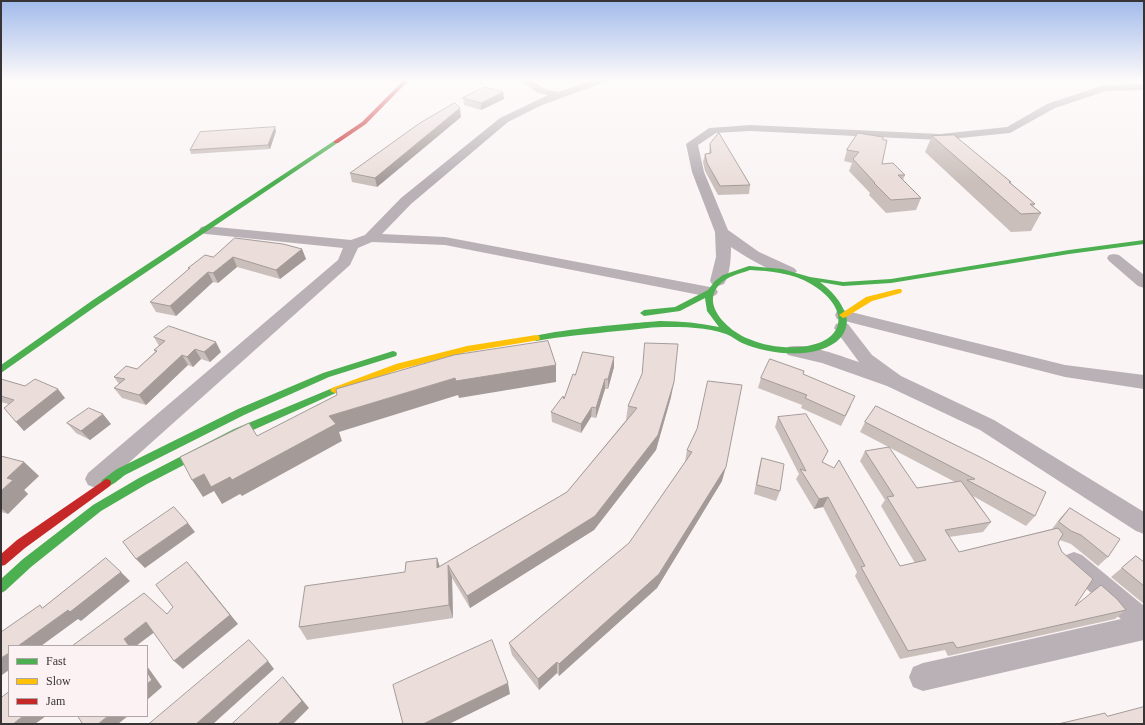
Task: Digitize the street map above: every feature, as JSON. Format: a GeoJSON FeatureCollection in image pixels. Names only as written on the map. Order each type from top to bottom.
{"type":"FeatureCollection","features":[{"type":"Feature","properties":{"kind":"street"},"geometry":{"type":"LineString","coordinates":[[1,370],[96,302],[206,230],[364,123],[373,114]]}},
{"type":"Feature","properties":{"kind":"street"},"geometry":{"type":"LineString","coordinates":[[370,238],[406,202],[504,120],[516,114]]}},
{"type":"Feature","properties":{"kind":"street"},"geometry":{"type":"LineString","coordinates":[[728,332],[715,318],[709,305],[714,286],[723,264],[725,247],[722,232],[698,172],[692,144],[713,130],[750,128],[819,133],[940,137],[1010,130],[1038,114]]}},
{"type":"Feature","properties":{"kind":"street"},"geometry":{"type":"LineString","coordinates":[[206,230],[352,245],[370,238],[445,241],[714,286]]}},
{"type":"Feature","properties":{"kind":"street"},"geometry":{"type":"LineString","coordinates":[[722,232],[739,248],[760,260],[809,278],[843,284],[891,281],[1069,252],[1144,242]]}},
{"type":"Feature","properties":{"kind":"street"},"geometry":{"type":"LineString","coordinates":[[1,561],[345,262],[352,245]]}},
{"type":"Feature","properties":{"kind":"street"},"geometry":{"type":"LineString","coordinates":[[1117,258],[1144,284]]}},
{"type":"Feature","properties":{"kind":"street"},"geometry":{"type":"LineString","coordinates":[[632,314],[677,309],[714,286],[731,273],[749,268],[768,268],[789,271]]}},
{"type":"Feature","properties":{"kind":"street"},"geometry":{"type":"LineString","coordinates":[[809,278],[826,289],[838,301],[843,322],[866,359],[894,381]]}},
{"type":"Feature","properties":{"kind":"street"},"geometry":{"type":"LineString","coordinates":[[794,351],[816,348],[832,340],[843,322],[861,302],[882,294],[904,290]]}},
{"type":"Feature","properties":{"kind":"street"},"geometry":{"type":"LineString","coordinates":[[843,322],[1065,371],[1144,382]]}},
{"type":"Feature","properties":{"kind":"street"},"geometry":{"type":"LineString","coordinates":[[1,587],[27,563],[97,508],[238,432],[325,394],[396,367],[467,349],[559,334],[661,324],[695,325],[728,332],[748,342],[771,349],[794,351],[825,357],[894,381],[987,425],[1144,524]]}},
{"type":"Feature","properties":{"kind":"street"},"geometry":{"type":"LineString","coordinates":[[1,554],[21,544],[121,472],[241,412],[326,375],[403,351]]}},
{"type":"Feature","properties":{"kind":"street"},"geometry":{"type":"LineString","coordinates":[[1062,553],[1144,622]]}},
{"type":"Feature","properties":{"kind":"street"},"geometry":{"type":"LineString","coordinates":[[923,677],[1144,627]]}},
{"type":"Feature","properties":{"kind":"building"},"geometry":{"type":"Polygon","coordinates":[[[436,114],[453,114],[375,178],[350,173],[420,123],[436,114]]]}},
{"type":"Feature","properties":{"kind":"building"},"geometry":{"type":"Polygon","coordinates":[[[275,127],[268,145],[190,150],[200,132],[275,127]]]}},
{"type":"Feature","properties":{"kind":"building"},"geometry":{"type":"Polygon","coordinates":[[[719,133],[750,185],[720,186],[707,163],[705,154],[711,153],[710,144],[719,133]]]}},
{"type":"Feature","properties":{"kind":"building"},"geometry":{"type":"Polygon","coordinates":[[[858,133],[883,137],[883,140],[887,140],[882,164],[893,163],[905,175],[898,175],[921,198],[891,200],[874,183],[853,159],[859,152],[847,150],[858,133]]]}},
{"type":"Feature","properties":{"kind":"building"},"geometry":{"type":"Polygon","coordinates":[[[954,135],[1011,182],[1009,182],[1035,204],[1030,204],[1041,213],[1021,214],[932,136],[954,135]]]}},
{"type":"Feature","properties":{"kind":"building"},"geometry":{"type":"Polygon","coordinates":[[[235,238],[283,244],[302,249],[276,270],[233,257],[213,273],[208,272],[170,306],[150,302],[205,255],[213,257],[235,238]]]}},
{"type":"Feature","properties":{"kind":"building"},"geometry":{"type":"Polygon","coordinates":[[[169,326],[216,342],[204,352],[195,349],[187,357],[182,355],[139,395],[114,388],[125,379],[114,377],[126,366],[137,369],[157,351],[154,350],[165,341],[154,337],[169,326]]]}},
{"type":"Feature","properties":{"kind":"building"},"geometry":{"type":"Polygon","coordinates":[[[548,341],[556,365],[456,381],[455,378],[329,416],[336,424],[232,480],[230,477],[211,487],[204,474],[192,480],[180,457],[249,423],[257,436],[337,395],[336,389],[454,355],[548,341]]]}},
{"type":"Feature","properties":{"kind":"building"},"geometry":{"type":"Polygon","coordinates":[[[645,343],[678,344],[674,382],[658,435],[595,516],[467,596],[448,565],[449,605],[299,627],[305,586],[405,572],[406,562],[437,558],[437,568],[567,492],[637,408],[628,406],[642,374],[645,343]]]}},
{"type":"Feature","properties":{"kind":"building"},"geometry":{"type":"Polygon","coordinates":[[[583,352],[614,357],[608,379],[605,379],[596,408],[592,407],[581,424],[551,412],[563,396],[564,399],[573,374],[575,375],[583,352]]]}},
{"type":"Feature","properties":{"kind":"building"},"geometry":{"type":"Polygon","coordinates":[[[770,359],[804,371],[803,374],[855,396],[845,416],[805,398],[807,395],[761,378],[770,359]]]}},
{"type":"Feature","properties":{"kind":"building"},"geometry":{"type":"Polygon","coordinates":[[[1,379],[25,386],[35,379],[58,389],[16,422],[4,408],[14,400],[1,396],[1,379]]]}},
{"type":"Feature","properties":{"kind":"building"},"geometry":{"type":"Polygon","coordinates":[[[708,381],[742,385],[726,467],[659,574],[559,664],[557,662],[538,679],[509,643],[629,543],[692,452],[687,450],[697,429],[708,381]]]}},
{"type":"Feature","properties":{"kind":"building"},"geometry":{"type":"Polygon","coordinates":[[[876,406],[980,457],[1046,492],[1035,516],[967,480],[975,479],[865,422],[876,406]]]}},
{"type":"Feature","properties":{"kind":"building"},"geometry":{"type":"Polygon","coordinates":[[[89,408],[103,414],[81,431],[67,423],[89,408]]]}},
{"type":"Feature","properties":{"kind":"building"},"geometry":{"type":"Polygon","coordinates":[[[806,414],[828,451],[822,462],[834,468],[839,460],[900,566],[926,560],[887,497],[894,496],[865,451],[889,447],[917,488],[961,481],[991,522],[945,530],[959,552],[1058,528],[1063,534],[1058,543],[1062,552],[1093,579],[1075,606],[1101,585],[1117,599],[1126,610],[957,648],[953,642],[908,651],[861,567],[865,566],[828,497],[819,499],[800,469],[806,471],[778,417],[806,414]]]}},
{"type":"Feature","properties":{"kind":"building"},"geometry":{"type":"Polygon","coordinates":[[[1,456],[24,462],[7,478],[13,480],[1,491],[1,456]]]}},
{"type":"Feature","properties":{"kind":"building"},"geometry":{"type":"Polygon","coordinates":[[[762,458],[784,464],[780,491],[757,485],[762,458]]]}},
{"type":"Feature","properties":{"kind":"building"},"geometry":{"type":"Polygon","coordinates":[[[174,507],[188,523],[136,559],[123,542],[174,507]]]}},
{"type":"Feature","properties":{"kind":"building"},"geometry":{"type":"Polygon","coordinates":[[[1070,508],[1120,539],[1108,557],[1081,535],[1071,531],[1059,522],[1070,508]]]}},
{"type":"Feature","properties":{"kind":"building"},"geometry":{"type":"Polygon","coordinates":[[[1136,556],[1144,562],[1144,586],[1122,568],[1136,556]]]}},
{"type":"Feature","properties":{"kind":"building"},"geometry":{"type":"Polygon","coordinates":[[[106,558],[121,572],[70,612],[68,610],[19,645],[8,645],[8,654],[1,658],[1,632],[40,605],[42,608],[106,558]]]}},
{"type":"Feature","properties":{"kind":"building"},"geometry":{"type":"Polygon","coordinates":[[[187,562],[230,615],[174,661],[146,622],[124,639],[128,645],[73,645],[144,593],[167,614],[173,607],[156,585],[187,562]]]}},
{"type":"Feature","properties":{"kind":"building"},"geometry":{"type":"Polygon","coordinates":[[[249,640],[268,661],[196,724],[149,724],[249,640]]]}},
{"type":"Feature","properties":{"kind":"building"},"geometry":{"type":"Polygon","coordinates":[[[492,640],[508,683],[423,724],[403,724],[393,685],[492,640]]]}},
{"type":"Feature","properties":{"kind":"building"},"geometry":{"type":"Polygon","coordinates":[[[148,674],[152,680],[148,683],[148,674]]]}},
{"type":"Feature","properties":{"kind":"building"},"geometry":{"type":"Polygon","coordinates":[[[283,677],[302,701],[278,724],[232,724],[283,677]]]}},
{"type":"Feature","properties":{"kind":"building"},"geometry":{"type":"Polygon","coordinates":[[[8,693],[8,717],[22,717],[13,724],[1,724],[1,698],[8,693]]]}},
{"type":"Feature","properties":{"kind":"building"},"geometry":{"type":"Polygon","coordinates":[[[1144,707],[1144,724],[1058,724],[1105,713],[1107,716],[1144,707]]]}},
{"type":"Feature","properties":{"kind":"building"},"geometry":{"type":"Polygon","coordinates":[[[79,717],[107,717],[98,724],[83,724],[79,717]]]}},
{"type":"Feature","properties":{"kind":"traffic: fast"},"geometry":{"type":"LineString","coordinates":[[1,370],[96,302],[336,142]]}},
{"type":"Feature","properties":{"kind":"traffic: fast"},"geometry":{"type":"LineString","coordinates":[[813,279],[843,284],[891,281],[1069,252],[1144,242]]}},
{"type":"Feature","properties":{"kind":"traffic: fast"},"geometry":{"type":"LineString","coordinates":[[749,268],[774,270],[798,275],[814,282],[825,290],[839,308],[842,318],[842,328],[837,336],[828,343],[814,348],[805,350],[779,350],[753,344],[730,332],[716,319],[709,302],[710,294],[714,286],[721,279],[730,274],[749,268]]}},
{"type":"Feature","properties":{"kind":"traffic: fast"},"geometry":{"type":"LineString","coordinates":[[644,313],[677,309],[710,292]]}},
{"type":"Feature","properties":{"kind":"traffic: fast"},"geometry":{"type":"LineString","coordinates":[[536,338],[559,334],[661,324],[695,325],[729,332]]}},
{"type":"Feature","properties":{"kind":"traffic: fast"},"geometry":{"type":"LineString","coordinates":[[106,483],[121,472],[241,412],[326,375],[393,354]]}},
{"type":"Feature","properties":{"kind":"traffic: fast"},"geometry":{"type":"LineString","coordinates":[[1,587],[27,563],[97,508],[143,481],[238,432],[335,390]]}},
{"type":"Feature","properties":{"kind":"traffic: slow"},"geometry":{"type":"LineString","coordinates":[[843,315],[869,299],[898,291]]}},
{"type":"Feature","properties":{"kind":"traffic: slow"},"geometry":{"type":"LineString","coordinates":[[335,390],[396,367],[467,349],[536,338]]}},
{"type":"Feature","properties":{"kind":"traffic: jam"},"geometry":{"type":"LineString","coordinates":[[336,142],[364,123],[373,114]]}},
{"type":"Feature","properties":{"kind":"traffic: jam"},"geometry":{"type":"LineString","coordinates":[[1,561],[21,544],[106,483]]}}]}
